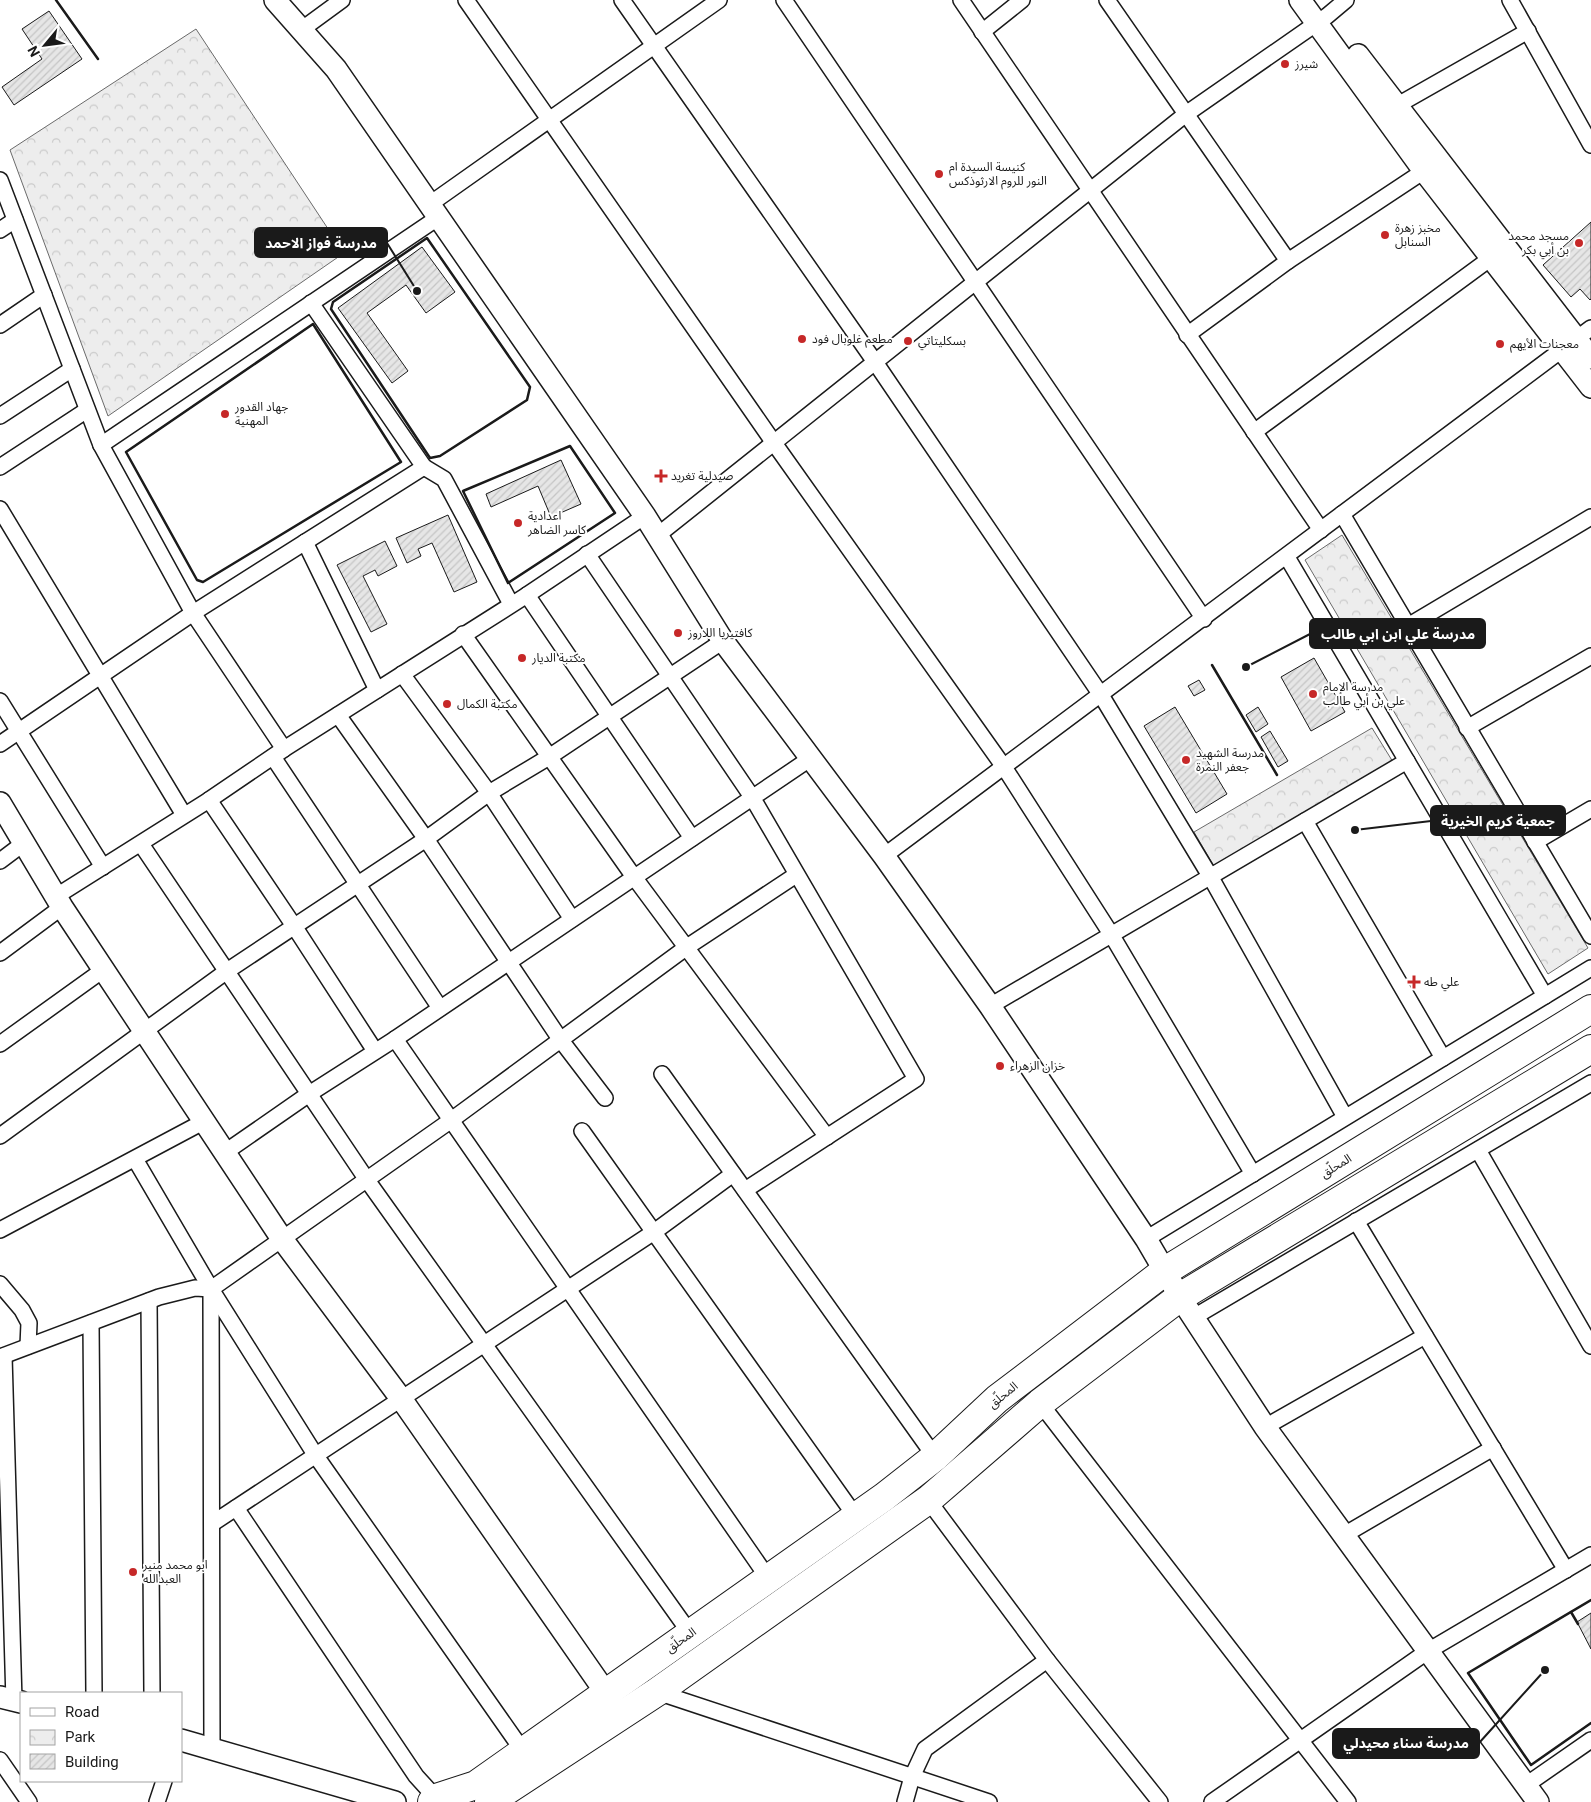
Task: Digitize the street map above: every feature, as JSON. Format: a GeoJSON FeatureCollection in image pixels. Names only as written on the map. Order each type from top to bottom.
{"type":"FeatureCollection","features":[{"type":"Feature","properties":{"kind":"highway","name":"المحلّق"},"geometry":{"type":"LineString","coordinates":[[448,1799],[476,1785],[856,1517],[935,1457],[997,1399],[1165,1271],[1591,1009]]}},
{"type":"Feature","properties":{"kind":"highway"},"geometry":{"type":"LineString","coordinates":[[489,1802],[657,1692],[928,1500],[1040,1403],[1591,1049]]}},
{"type":"Feature","properties":{"kind":"street"},"geometry":{"type":"LineString","coordinates":[[275,0],[336,69],[646,516],[723,641],[884,856],[990,1006],[1146,1239],[1187,1307],[1265,1427],[1532,1794],[1591,1740]]}},
{"type":"Feature","properties":{"kind":"street"},"geometry":{"type":"LineString","coordinates":[[301,30],[342,0]]}},
{"type":"Feature","properties":{"kind":"street"},"geometry":{"type":"LineString","coordinates":[[466,0],[552,120],[774,443],[1004,767],[1111,934],[1253,1174]]}},
{"type":"Feature","properties":{"kind":"street"},"geometry":{"type":"LineString","coordinates":[[622,0],[874,362],[1101,695],[1210,876],[1345,1117]]}},
{"type":"Feature","properties":{"kind":"street"},"geometry":{"type":"LineString","coordinates":[[101,445],[311,303],[654,44],[719,0]]}},
{"type":"Feature","properties":{"kind":"street"},"geometry":{"type":"LineString","coordinates":[[784,0],[974,283],[1204,619]]}},
{"type":"Feature","properties":{"kind":"street"},"geometry":{"type":"LineString","coordinates":[[961,0],[1321,530]]}},
{"type":"Feature","properties":{"kind":"street"},"geometry":{"type":"LineString","coordinates":[[982,32],[1022,0]]}},
{"type":"Feature","properties":{"kind":"street"},"geometry":{"type":"LineString","coordinates":[[1106,0],[1288,261]]}},
{"type":"Feature","properties":{"kind":"street"},"geometry":{"type":"LineString","coordinates":[[1300,0],[1320,13],[1396,106],[1591,358]]}},
{"type":"Feature","properties":{"kind":"street"},"geometry":{"type":"LineString","coordinates":[[658,535],[1186,114],[1320,13],[1346,0]]}},
{"type":"Feature","properties":{"kind":"street"},"geometry":{"type":"LineString","coordinates":[[1510,0],[1591,145]]}},
{"type":"Feature","properties":{"kind":"street"},"geometry":{"type":"LineString","coordinates":[[1320,13],[1424,171],[1490,258],[1577,339],[1591,387]]}},
{"type":"Feature","properties":{"kind":"street"},"geometry":{"type":"LineString","coordinates":[[1396,106],[1528,31]]}},
{"type":"Feature","properties":{"kind":"street"},"geometry":{"type":"LineString","coordinates":[[1187,335],[1288,261],[1424,171]]}},
{"type":"Feature","properties":{"kind":"street"},"geometry":{"type":"LineString","coordinates":[[0,180],[101,445],[193,613],[357,884],[440,1008]]}},
{"type":"Feature","properties":{"kind":"street"},"geometry":{"type":"LineString","coordinates":[[0,230],[15,220]]}},
{"type":"Feature","properties":{"kind":"street"},"geometry":{"type":"LineString","coordinates":[[1254,432],[1490,258]]}},
{"type":"Feature","properties":{"kind":"street"},"geometry":{"type":"LineString","coordinates":[[0,324],[44,296]]}},
{"type":"Feature","properties":{"kind":"street"},"geometry":{"type":"LineString","coordinates":[[311,303],[424,467],[444,479],[510,604]]}},
{"type":"Feature","properties":{"kind":"street"},"geometry":{"type":"LineString","coordinates":[[884,856],[1577,339]]}},
{"type":"Feature","properties":{"kind":"street"},"geometry":{"type":"LineString","coordinates":[[0,416],[72,369]]}},
{"type":"Feature","properties":{"kind":"street"},"geometry":{"type":"LineString","coordinates":[[0,467],[87,410]]}},
{"type":"Feature","properties":{"kind":"street"},"geometry":{"type":"LineString","coordinates":[[0,744],[193,613],[424,467]]}},
{"type":"Feature","properties":{"kind":"street"},"geometry":{"type":"LineString","coordinates":[[0,509],[184,815]]}},
{"type":"Feature","properties":{"kind":"street"},"geometry":{"type":"LineString","coordinates":[[1342,514],[1591,936]]}},
{"type":"Feature","properties":{"kind":"street"},"geometry":{"type":"LineString","coordinates":[[0,952],[58,902],[103,867],[463,634],[527,595],[646,516]]}},
{"type":"Feature","properties":{"kind":"street"},"geometry":{"type":"LineString","coordinates":[[1408,626],[1591,517]]}},
{"type":"Feature","properties":{"kind":"street"},"geometry":{"type":"LineString","coordinates":[[305,542],[377,690]]}},
{"type":"Feature","properties":{"kind":"street"},"geometry":{"type":"LineString","coordinates":[[587,554],[752,797],[916,1079],[745,1190]]}},
{"type":"Feature","properties":{"kind":"street"},"geometry":{"type":"LineString","coordinates":[[1287,557],[1545,996]]}},
{"type":"Feature","properties":{"kind":"street"},"geometry":{"type":"LineString","coordinates":[[527,595],[692,838]]}},
{"type":"Feature","properties":{"kind":"street"},"geometry":{"type":"LineString","coordinates":[[463,634],[634,877],[827,1137]]}},
{"type":"Feature","properties":{"kind":"street"},"geometry":{"type":"LineString","coordinates":[[0,1136],[227,971],[426,839],[488,794],[549,758],[723,641]]}},
{"type":"Feature","properties":{"kind":"street"},"geometry":{"type":"LineString","coordinates":[[1468,728],[1591,656]]}},
{"type":"Feature","properties":{"kind":"street"},"geometry":{"type":"LineString","coordinates":[[402,674],[488,794],[572,919]]}},
{"type":"Feature","properties":{"kind":"street"},"geometry":{"type":"LineString","coordinates":[[0,701],[103,867]]}},
{"type":"Feature","properties":{"kind":"street"},"geometry":{"type":"LineString","coordinates":[[338,715],[426,839],[560,1038],[605,1098]]}},
{"type":"Feature","properties":{"kind":"street"},"geometry":{"type":"LineString","coordinates":[[224,1153],[811,758]]}},
{"type":"Feature","properties":{"kind":"street"},"geometry":{"type":"LineString","coordinates":[[990,1006],[1407,761]]}},
{"type":"Feature","properties":{"kind":"street"},"geometry":{"type":"LineString","coordinates":[[209,800],[375,1051]]}},
{"type":"Feature","properties":{"kind":"street"},"geometry":{"type":"LineString","coordinates":[[0,803],[58,902],[282,1239],[402,1400],[606,1693]]}},
{"type":"Feature","properties":{"kind":"street"},"geometry":{"type":"LineString","coordinates":[[1535,842],[1591,809]]}},
{"type":"Feature","properties":{"kind":"street"},"geometry":{"type":"LineString","coordinates":[[1305,821],[1443,1058]]}},
{"type":"Feature","properties":{"kind":"street"},"geometry":{"type":"LineString","coordinates":[[0,861],[24,844]]}},
{"type":"Feature","properties":{"kind":"street"},"geometry":{"type":"LineString","coordinates":[[141,844],[367,1180],[486,1344],[690,1633]]}},
{"type":"Feature","properties":{"kind":"street"},"geometry":{"type":"LineString","coordinates":[[12,1700],[2,1356],[149,1301],[195,1288],[212,1289],[450,1121],[560,1038],[687,947],[796,875]]}},
{"type":"Feature","properties":{"kind":"street"},"geometry":{"type":"LineString","coordinates":[[1146,1239],[1591,968]]}},
{"type":"Feature","properties":{"kind":"street"},"geometry":{"type":"LineString","coordinates":[[0,1044],[103,970]]}},
{"type":"Feature","properties":{"kind":"street"},"geometry":{"type":"LineString","coordinates":[[395,1039],[566,1289],[768,1578]]}},
{"type":"Feature","properties":{"kind":"street"},"geometry":{"type":"LineString","coordinates":[[662,1074],[935,1457]]}},
{"type":"Feature","properties":{"kind":"street"},"geometry":{"type":"LineString","coordinates":[[1187,1307],[1356,1222],[1591,1083]]}},
{"type":"Feature","properties":{"kind":"street"},"geometry":{"type":"LineString","coordinates":[[0,1230],[204,1122]]}},
{"type":"Feature","properties":{"kind":"street"},"geometry":{"type":"LineString","coordinates":[[582,1131],[856,1517]]}},
{"type":"Feature","properties":{"kind":"street"},"geometry":{"type":"LineString","coordinates":[[1478,1150],[1591,1346]]}},
{"type":"Feature","properties":{"kind":"street"},"geometry":{"type":"LineString","coordinates":[[135,1159],[212,1289],[316,1456],[523,1751]]}},
{"type":"Feature","properties":{"kind":"street"},"geometry":{"type":"LineString","coordinates":[[213,1523],[654,1232],[733,1174]]}},
{"type":"Feature","properties":{"kind":"street"},"geometry":{"type":"LineString","coordinates":[[1356,1222],[1566,1570]]}},
{"type":"Feature","properties":{"kind":"street"},"geometry":{"type":"LineString","coordinates":[[0,1284],[22,1310],[29,1323],[28,1346]]}},
{"type":"Feature","properties":{"kind":"street"},"geometry":{"type":"LineString","coordinates":[[212,1289],[212,1747]]}},
{"type":"Feature","properties":{"kind":"street"},"geometry":{"type":"LineString","coordinates":[[149,1301],[152,1692]]}},
{"type":"Feature","properties":{"kind":"street"},"geometry":{"type":"LineString","coordinates":[[91,1323],[94,1692]]}},
{"type":"Feature","properties":{"kind":"street"},"geometry":{"type":"LineString","coordinates":[[1265,1427],[1425,1336]]}},
{"type":"Feature","properties":{"kind":"street"},"geometry":{"type":"LineString","coordinates":[[1040,1403],[1348,1802]]}},
{"type":"Feature","properties":{"kind":"street"},"geometry":{"type":"LineString","coordinates":[[1344,1535],[1493,1448]]}},
{"type":"Feature","properties":{"kind":"street"},"geometry":{"type":"LineString","coordinates":[[928,1500],[1047,1660],[1160,1802]]}},
{"type":"Feature","properties":{"kind":"street"},"geometry":{"type":"LineString","coordinates":[[236,1508],[416,1776],[448,1799]]}},
{"type":"Feature","properties":{"kind":"street"},"geometry":{"type":"LineString","coordinates":[[1212,1802],[1428,1651],[1591,1555]]}},
{"type":"Feature","properties":{"kind":"street"},"geometry":{"type":"LineString","coordinates":[[905,1802],[912,1777],[925,1749],[1047,1660]]}},
{"type":"Feature","properties":{"kind":"street"},"geometry":{"type":"LineString","coordinates":[[657,1692],[989,1802]]}},
{"type":"Feature","properties":{"kind":"street"},"geometry":{"type":"LineString","coordinates":[[182,1740],[212,1747],[395,1802]]}},
{"type":"Feature","properties":{"kind":"street"},"geometry":{"type":"LineString","coordinates":[[0,1760],[28,1802]]}},
{"type":"Feature","properties":{"kind":"street"},"geometry":{"type":"LineString","coordinates":[[157,1802],[164,1782]]}},
{"type":"Feature","properties":{"kind":"green space"},"geometry":{"type":"Polygon","coordinates":[[[196,29],[344,253],[108,416],[10,150],[196,29]]]}},
{"type":"Feature","properties":{"kind":"green space"},"geometry":{"type":"Polygon","coordinates":[[[1342,535],[1588,948],[1548,974],[1305,560],[1342,535]]]}},
{"type":"Feature","properties":{"kind":"green space"},"geometry":{"type":"Polygon","coordinates":[[[1372,728],[1393,762],[1215,868],[1194,832],[1372,728]]]}},
{"type":"Feature","properties":{"kind":"building"},"geometry":{"type":"Polygon","coordinates":[[[49,11],[82,59],[14,105],[2,87],[42,59],[22,29],[49,11]]]}},
{"type":"Feature","properties":{"kind":"building","name":"مسجد محمد بن أبي بكر"},"geometry":{"type":"Polygon","coordinates":[[[1591,222],[1590,300],[1580,289],[1571,297],[1543,265],[1591,222]]]}},
{"type":"Feature","properties":{"kind":"building"},"geometry":{"type":"Polygon","coordinates":[[[422,247],[455,292],[426,313],[406,285],[367,313],[408,371],[392,383],[338,308],[422,247]]]}},
{"type":"Feature","properties":{"kind":"building"},"geometry":{"type":"Polygon","coordinates":[[[561,460],[581,504],[551,517],[538,486],[491,507],[486,494],[561,460]]]}},
{"type":"Feature","properties":{"kind":"building"},"geometry":{"type":"Polygon","coordinates":[[[448,515],[477,582],[454,592],[432,543],[418,549],[421,556],[407,563],[396,538],[448,515]]]}},
{"type":"Feature","properties":{"kind":"building"},"geometry":{"type":"Polygon","coordinates":[[[385,541],[397,566],[378,576],[375,570],[363,576],[387,624],[371,632],[337,565],[385,541]]]}},
{"type":"Feature","properties":{"kind":"building","name":"مدرسة الإمام علي بن أبي طالب"},"geometry":{"type":"Polygon","coordinates":[[[1314,658],[1345,712],[1311,731],[1281,677],[1314,658]]]}},
{"type":"Feature","properties":{"kind":"building"},"geometry":{"type":"Polygon","coordinates":[[[1199,680],[1205,690],[1194,696],[1188,686],[1199,680]]]}},
{"type":"Feature","properties":{"kind":"building","name":"مدرسة الشهيد جعفر النمرة"},"geometry":{"type":"Polygon","coordinates":[[[1175,707],[1227,794],[1196,813],[1144,726],[1175,707]]]}},
{"type":"Feature","properties":{"kind":"building"},"geometry":{"type":"Polygon","coordinates":[[[1258,707],[1268,724],[1256,732],[1246,715],[1258,707]]]}},
{"type":"Feature","properties":{"kind":"building"},"geometry":{"type":"Polygon","coordinates":[[[1270,731],[1288,761],[1278,767],[1261,737],[1270,731]]]}},
{"type":"Feature","properties":{"kind":"building"},"geometry":{"type":"Polygon","coordinates":[[[1591,1613],[1591,1649],[1577,1622],[1591,1613]]]}},
{"type":"Feature","properties":{"kind":"wall"},"geometry":{"type":"LineString","coordinates":[[56,0],[98,59]]}},
{"type":"Feature","properties":{"kind":"wall"},"geometry":{"type":"LineString","coordinates":[[427,238],[530,387],[527,400],[440,456],[430,458],[331,309],[333,302],[427,238]]}},
{"type":"Feature","properties":{"kind":"wall"},"geometry":{"type":"LineString","coordinates":[[313,324],[401,462],[203,582],[197,580],[126,452],[313,324]]}},
{"type":"Feature","properties":{"kind":"wall"},"geometry":{"type":"LineString","coordinates":[[570,446],[615,513],[508,583],[463,491],[570,446]]}},
{"type":"Feature","properties":{"kind":"wall"},"geometry":{"type":"LineString","coordinates":[[1212,665],[1277,775]]}},
{"type":"Feature","properties":{"kind":"wall"},"geometry":{"type":"LineString","coordinates":[[1591,1600],[1468,1673],[1531,1765],[1591,1723]]}},
{"type":"Feature","properties":{"kind":"wall"},"geometry":{"type":"LineString","coordinates":[[1571,1612],[1578,1624]]}},
{"type":"Feature","properties":{"kind":"place","name":"شيرز"},"geometry":{"type":"Point","coordinates":[1285,64]}},
{"type":"Feature","properties":{"kind":"place","name":"كنيسة السيدة ام النور للروم الارثوذكس"},"geometry":{"type":"Point","coordinates":[939,174]}},
{"type":"Feature","properties":{"kind":"place","name":"مخبز زهرة السنابل"},"geometry":{"type":"Point","coordinates":[1385,235]}},
{"type":"Feature","properties":{"kind":"place","name":"مسجد محمد بن أبي بكر"},"geometry":{"type":"Point","coordinates":[1579,243]}},
{"type":"Feature","properties":{"kind":"place","name":"مدرسة فواز الاحمد"},"geometry":{"type":"Point","coordinates":[417,291]}},
{"type":"Feature","properties":{"kind":"place","name":"مطعم غلوبال فود"},"geometry":{"type":"Point","coordinates":[802,339]}},
{"type":"Feature","properties":{"kind":"place","name":"بسكليتاتي"},"geometry":{"type":"Point","coordinates":[908,341]}},
{"type":"Feature","properties":{"kind":"place","name":"معجنات الأيهم"},"geometry":{"type":"Point","coordinates":[1500,344]}},
{"type":"Feature","properties":{"kind":"place","name":"جهاد القدور المهنية"},"geometry":{"type":"Point","coordinates":[225,414]}},
{"type":"Feature","properties":{"kind":"place","name":"صيدلية تغريد"},"geometry":{"type":"Point","coordinates":[661,476]}},
{"type":"Feature","properties":{"kind":"place","name":"اعدادية كاسر الضاهر"},"geometry":{"type":"Point","coordinates":[518,523]}},
{"type":"Feature","properties":{"kind":"place","name":"كافتيريا اللاروز"},"geometry":{"type":"Point","coordinates":[678,633]}},
{"type":"Feature","properties":{"kind":"place","name":"مكتبة الديار"},"geometry":{"type":"Point","coordinates":[522,658]}},
{"type":"Feature","properties":{"kind":"place","name":"مدرسة علي ابن ابي طالب"},"geometry":{"type":"Point","coordinates":[1246,667]}},
{"type":"Feature","properties":{"kind":"place","name":"مدرسة الإمام علي بن أبي طالب"},"geometry":{"type":"Point","coordinates":[1313,694]}},
{"type":"Feature","properties":{"kind":"place","name":"مكتبة الكمال"},"geometry":{"type":"Point","coordinates":[447,704]}},
{"type":"Feature","properties":{"kind":"place","name":"مدرسة الشهيد جعفر النمرة"},"geometry":{"type":"Point","coordinates":[1186,760]}},
{"type":"Feature","properties":{"kind":"place","name":"جمعية كريم الخيرية"},"geometry":{"type":"Point","coordinates":[1355,830]}},
{"type":"Feature","properties":{"kind":"place","name":"علي طه"},"geometry":{"type":"Point","coordinates":[1414,982]}},
{"type":"Feature","properties":{"kind":"place","name":"خزان الزهراء"},"geometry":{"type":"Point","coordinates":[1000,1066]}},
{"type":"Feature","properties":{"kind":"place","name":"ابو محمد منير العبدالله"},"geometry":{"type":"Point","coordinates":[133,1572]}},
{"type":"Feature","properties":{"kind":"place","name":"مدرسة سناء محيدلي"},"geometry":{"type":"Point","coordinates":[1545,1670]}}]}
